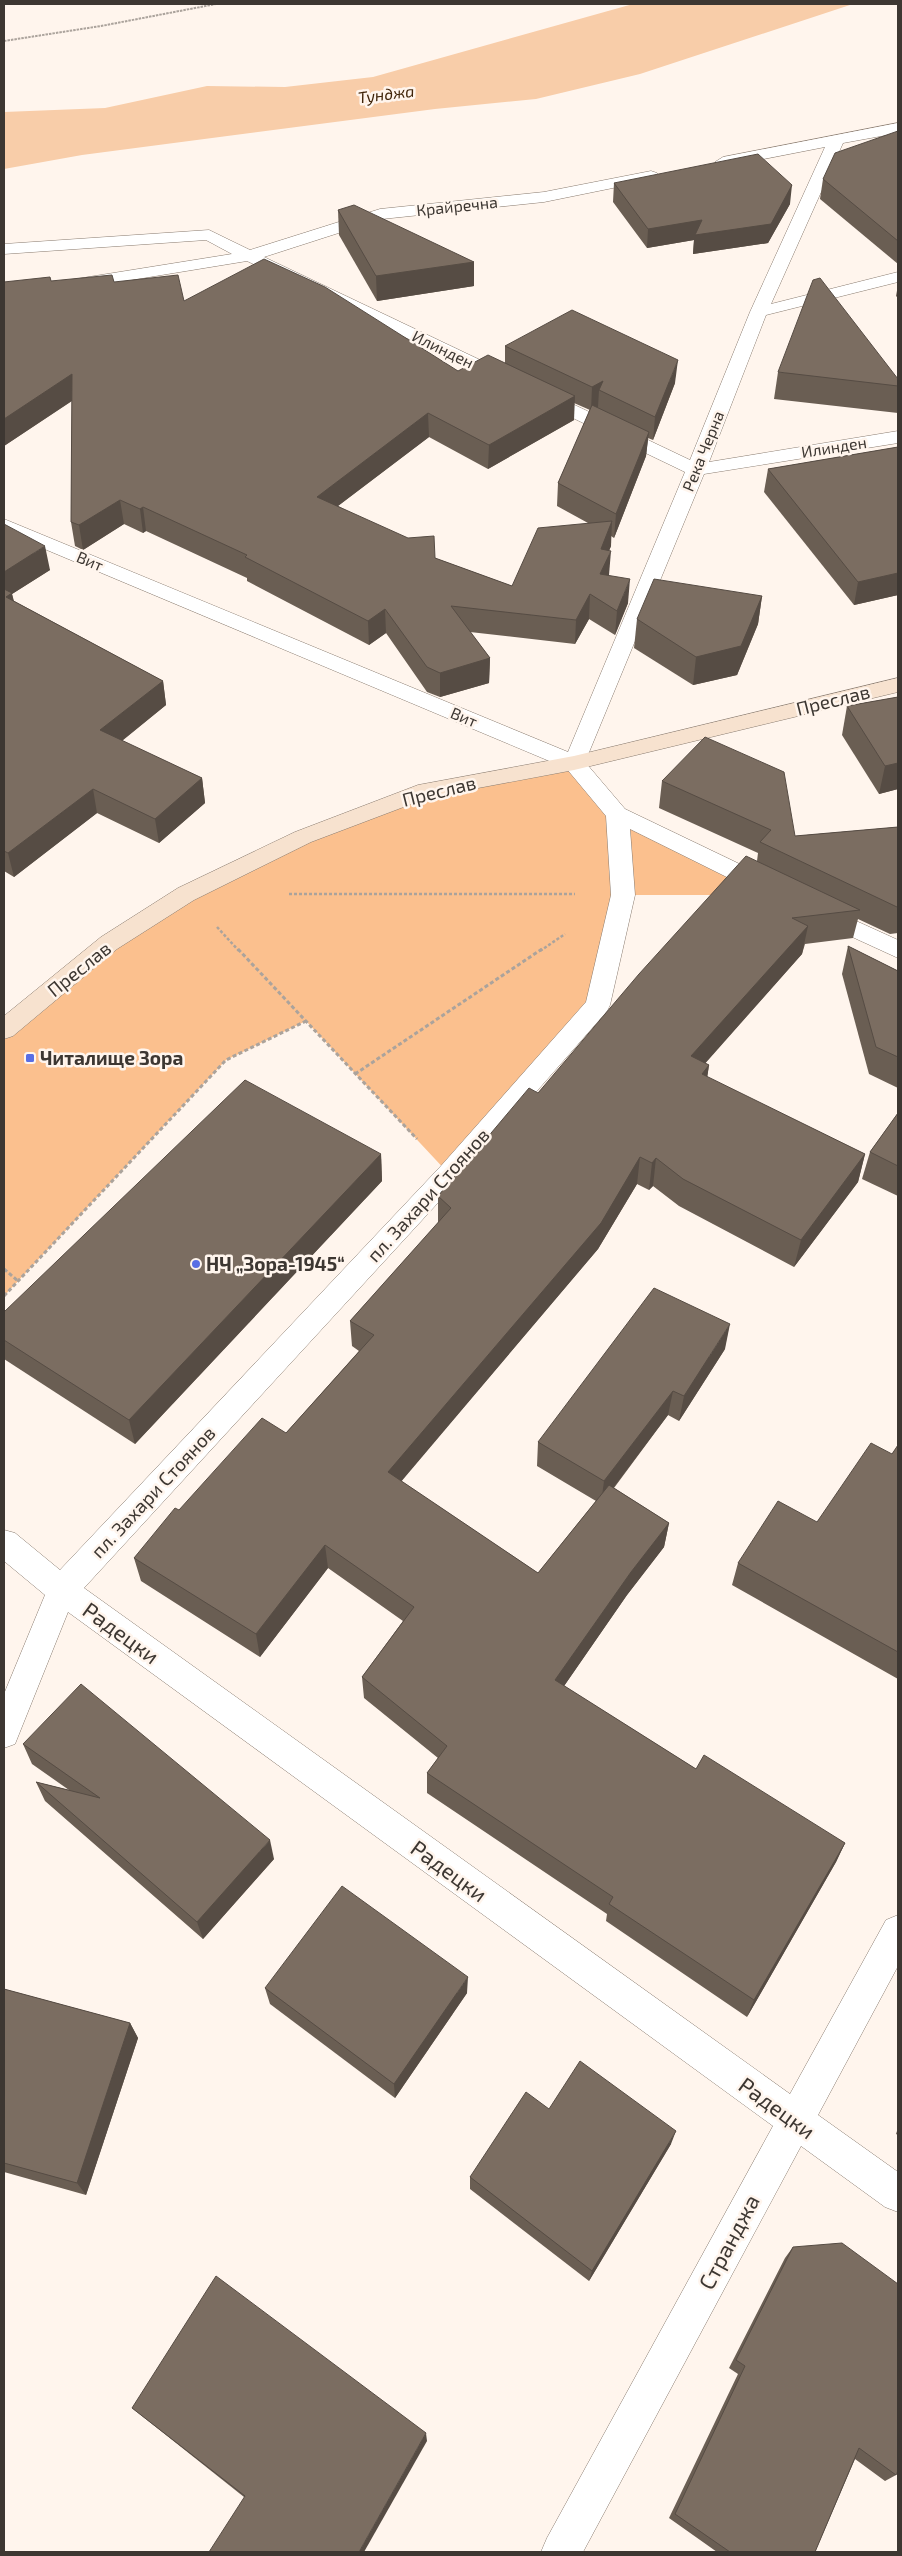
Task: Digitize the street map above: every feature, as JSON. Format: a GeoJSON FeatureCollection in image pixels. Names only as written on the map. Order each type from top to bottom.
{"type":"FeatureCollection","features":[{"type":"Feature","properties":{"kind":"main road","name":"Преслав"},"geometry":{"type":"LineString","coordinates":[[4,1030],[109,943],[186,894],[303,837],[426,790],[574,763],[898,685]]}},
{"type":"Feature","properties":{"kind":"street"},"geometry":{"type":"LineString","coordinates":[[709,165],[898,128]]}},
{"type":"Feature","properties":{"kind":"street","name":"Река Черна"},"geometry":{"type":"LineString","coordinates":[[574,763],[696,470],[759,312],[836,141]]}},
{"type":"Feature","properties":{"kind":"street","name":"Крайречна"},"geometry":{"type":"LineString","coordinates":[[57,287],[249,256],[380,214],[544,197],[670,173]]}},
{"type":"Feature","properties":{"kind":"street","name":"Илинден"},"geometry":{"type":"LineString","coordinates":[[4,249],[209,235],[249,256],[696,470],[898,436]]}},
{"type":"Feature","properties":{"kind":"street"},"geometry":{"type":"LineString","coordinates":[[759,312],[898,277]]}},
{"type":"Feature","properties":{"kind":"street","name":"Вит"},"geometry":{"type":"LineString","coordinates":[[4,525],[574,763],[617,814],[898,950]]}},
{"type":"Feature","properties":{"kind":"street","name":"пл. Захари Стоянов"},"geometry":{"type":"LineString","coordinates":[[62,1590],[449,1174],[598,1005],[623,894],[617,814]]}},
{"type":"Feature","properties":{"kind":"street","name":"Радецки"},"geometry":{"type":"LineString","coordinates":[[4,1543],[62,1590],[898,2194]]}},
{"type":"Feature","properties":{"kind":"street"},"geometry":{"type":"LineString","coordinates":[[4,1733],[62,1590]]}},
{"type":"Feature","properties":{"kind":"street","name":"Странджа"},"geometry":{"type":"LineString","coordinates":[[562,2552],[898,1932]]}},
{"type":"Feature","properties":{"kind":"path"},"geometry":{"type":"LineString","coordinates":[[4,41],[101,26],[216,4]]}},
{"type":"Feature","properties":{"kind":"path"},"geometry":{"type":"LineString","coordinates":[[186,894],[449,1174]]}},
{"type":"Feature","properties":{"kind":"path"},"geometry":{"type":"LineString","coordinates":[[285,894],[623,894]]}},
{"type":"Feature","properties":{"kind":"path"},"geometry":{"type":"LineString","coordinates":[[355,1074],[623,894]]}},
{"type":"Feature","properties":{"kind":"path"},"geometry":{"type":"LineString","coordinates":[[4,1296],[226,1060],[306,1021]]}},
{"type":"Feature","properties":{"kind":"path"},"geometry":{"type":"LineString","coordinates":[[4,1269],[18,1281]]}},
{"type":"Feature","properties":{"kind":"shaded area"},"geometry":{"type":"Polygon","coordinates":[[[574,763],[617,814],[782,895],[623,895],[598,1005],[449,1174],[306,1021],[226,1060],[4,1296],[4,1030],[109,943],[186,894],[426,790],[574,763]]]}},
{"type":"Feature","properties":{"kind":"water","name":"Тунджа"},"geometry":{"type":"Polygon","coordinates":[[[633,4],[853,4],[640,74],[536,99],[435,109],[82,155],[4,169],[4,112],[105,108],[207,86],[285,87],[373,77],[633,4]]]}},
{"type":"Feature","properties":{"kind":"building"},"geometry":{"type":"Polygon","coordinates":[[[898,131],[898,241],[823,179],[835,153],[898,131]]]}},
{"type":"Feature","properties":{"kind":"building"},"geometry":{"type":"Polygon","coordinates":[[[758,154],[792,185],[771,224],[695,235],[702,220],[648,229],[614,183],[758,154]]]}},
{"type":"Feature","properties":{"kind":"building"},"geometry":{"type":"Polygon","coordinates":[[[354,205],[474,262],[376,276],[338,210],[354,205]]]}},
{"type":"Feature","properties":{"kind":"building"},"geometry":{"type":"Polygon","coordinates":[[[264,259],[325,287],[458,371],[488,355],[575,396],[489,445],[428,413],[317,497],[408,538],[434,536],[435,558],[512,586],[538,528],[612,521],[601,549],[611,551],[600,574],[630,579],[617,611],[590,594],[576,620],[451,606],[490,658],[440,673],[427,667],[385,609],[368,621],[245,557],[247,555],[143,507],[140,509],[120,500],[79,525],[71,522],[72,374],[4,419],[4,282],[50,277],[51,281],[112,275],[114,282],[178,275],[184,301],[264,259]]]}},
{"type":"Feature","properties":{"kind":"building"},"geometry":{"type":"Polygon","coordinates":[[[820,278],[898,379],[898,386],[778,372],[813,280],[820,278]]]}},
{"type":"Feature","properties":{"kind":"building"},"geometry":{"type":"Polygon","coordinates":[[[572,310],[678,360],[655,417],[599,390],[603,381],[592,387],[505,346],[572,310]]]}},
{"type":"Feature","properties":{"kind":"building"},"geometry":{"type":"Polygon","coordinates":[[[592,405],[649,432],[616,514],[558,483],[592,405]]]}},
{"type":"Feature","properties":{"kind":"building"},"geometry":{"type":"Polygon","coordinates":[[[898,447],[898,573],[858,582],[768,469],[898,447]]]}},
{"type":"Feature","properties":{"kind":"building"},"geometry":{"type":"Polygon","coordinates":[[[4,524],[45,546],[4,572],[4,524]]]}},
{"type":"Feature","properties":{"kind":"building"},"geometry":{"type":"Polygon","coordinates":[[[654,579],[762,596],[741,646],[696,657],[637,619],[654,579]]]}},
{"type":"Feature","properties":{"kind":"building"},"geometry":{"type":"Polygon","coordinates":[[[4,589],[12,593],[6,597],[163,681],[100,730],[202,778],[155,819],[93,789],[8,853],[4,851],[4,589]]]}},
{"type":"Feature","properties":{"kind":"building"},"geometry":{"type":"Polygon","coordinates":[[[898,697],[898,763],[885,766],[847,706],[898,697]]]}},
{"type":"Feature","properties":{"kind":"building"},"geometry":{"type":"Polygon","coordinates":[[[705,737],[784,772],[795,836],[898,827],[898,907],[760,842],[771,830],[662,781],[705,737]]]}},
{"type":"Feature","properties":{"kind":"building"},"geometry":{"type":"Polygon","coordinates":[[[746,856],[860,910],[792,918],[808,926],[691,1056],[709,1065],[702,1074],[865,1154],[801,1240],[683,1179],[656,1158],[652,1163],[640,1157],[601,1223],[388,1472],[538,1573],[609,1485],[669,1523],[631,1572],[555,1680],[696,1769],[704,1755],[845,1843],[754,2000],[609,1904],[613,1897],[427,1773],[447,1746],[362,1677],[414,1607],[325,1545],[256,1634],[134,1558],[175,1508],[179,1510],[262,1418],[286,1433],[374,1335],[350,1321],[451,1208],[438,1196],[529,1088],[538,1093],[639,974],[746,856]]]}},
{"type":"Feature","properties":{"kind":"building"},"geometry":{"type":"Polygon","coordinates":[[[848,946],[898,971],[898,1057],[876,1047],[848,946]]]}},
{"type":"Feature","properties":{"kind":"building","name":"НЧ „Зора-1945“"},"geometry":{"type":"Polygon","coordinates":[[[245,1080],[381,1154],[129,1420],[4,1340],[4,1312],[245,1080]]]}},
{"type":"Feature","properties":{"kind":"building"},"geometry":{"type":"Polygon","coordinates":[[[898,1113],[898,1166],[870,1152],[898,1113]]]}},
{"type":"Feature","properties":{"kind":"building"},"geometry":{"type":"Polygon","coordinates":[[[654,1288],[730,1324],[684,1396],[673,1391],[604,1481],[538,1442],[654,1288]]]}},
{"type":"Feature","properties":{"kind":"building"},"geometry":{"type":"Polygon","coordinates":[[[871,1443],[892,1454],[898,1445],[898,1652],[738,1563],[778,1501],[817,1522],[871,1443]]]}},
{"type":"Feature","properties":{"kind":"building"},"geometry":{"type":"Polygon","coordinates":[[[81,1684],[270,1840],[197,1922],[36,1782],[100,1798],[23,1744],[81,1684]]]}},
{"type":"Feature","properties":{"kind":"building"},"geometry":{"type":"Polygon","coordinates":[[[342,1886],[468,1977],[394,2084],[265,1988],[342,1886]]]}},
{"type":"Feature","properties":{"kind":"building"},"geometry":{"type":"Polygon","coordinates":[[[4,1989],[130,2023],[77,2183],[4,2163],[4,1989]]]}},
{"type":"Feature","properties":{"kind":"building"},"geometry":{"type":"Polygon","coordinates":[[[580,2061],[676,2131],[592,2271],[470,2177],[526,2092],[549,2109],[580,2061]]]}},
{"type":"Feature","properties":{"kind":"building"},"geometry":{"type":"Polygon","coordinates":[[[842,2243],[898,2284],[898,2471],[896,2475],[859,2448],[815,2552],[730,2552],[675,2514],[745,2366],[736,2360],[793,2247],[842,2243]]]}},
{"type":"Feature","properties":{"kind":"building"},"geometry":{"type":"Polygon","coordinates":[[[216,2276],[426,2433],[359,2552],[209,2552],[245,2496],[132,2408],[216,2276]]]}},
{"type":"Feature","properties":{"kind":"place","name":"Читалище Зора"},"geometry":{"type":"Point","coordinates":[30,1058]}},
{"type":"Feature","properties":{"kind":"place","name":"НЧ „Зора-1945“"},"geometry":{"type":"Point","coordinates":[196,1264]}}]}
